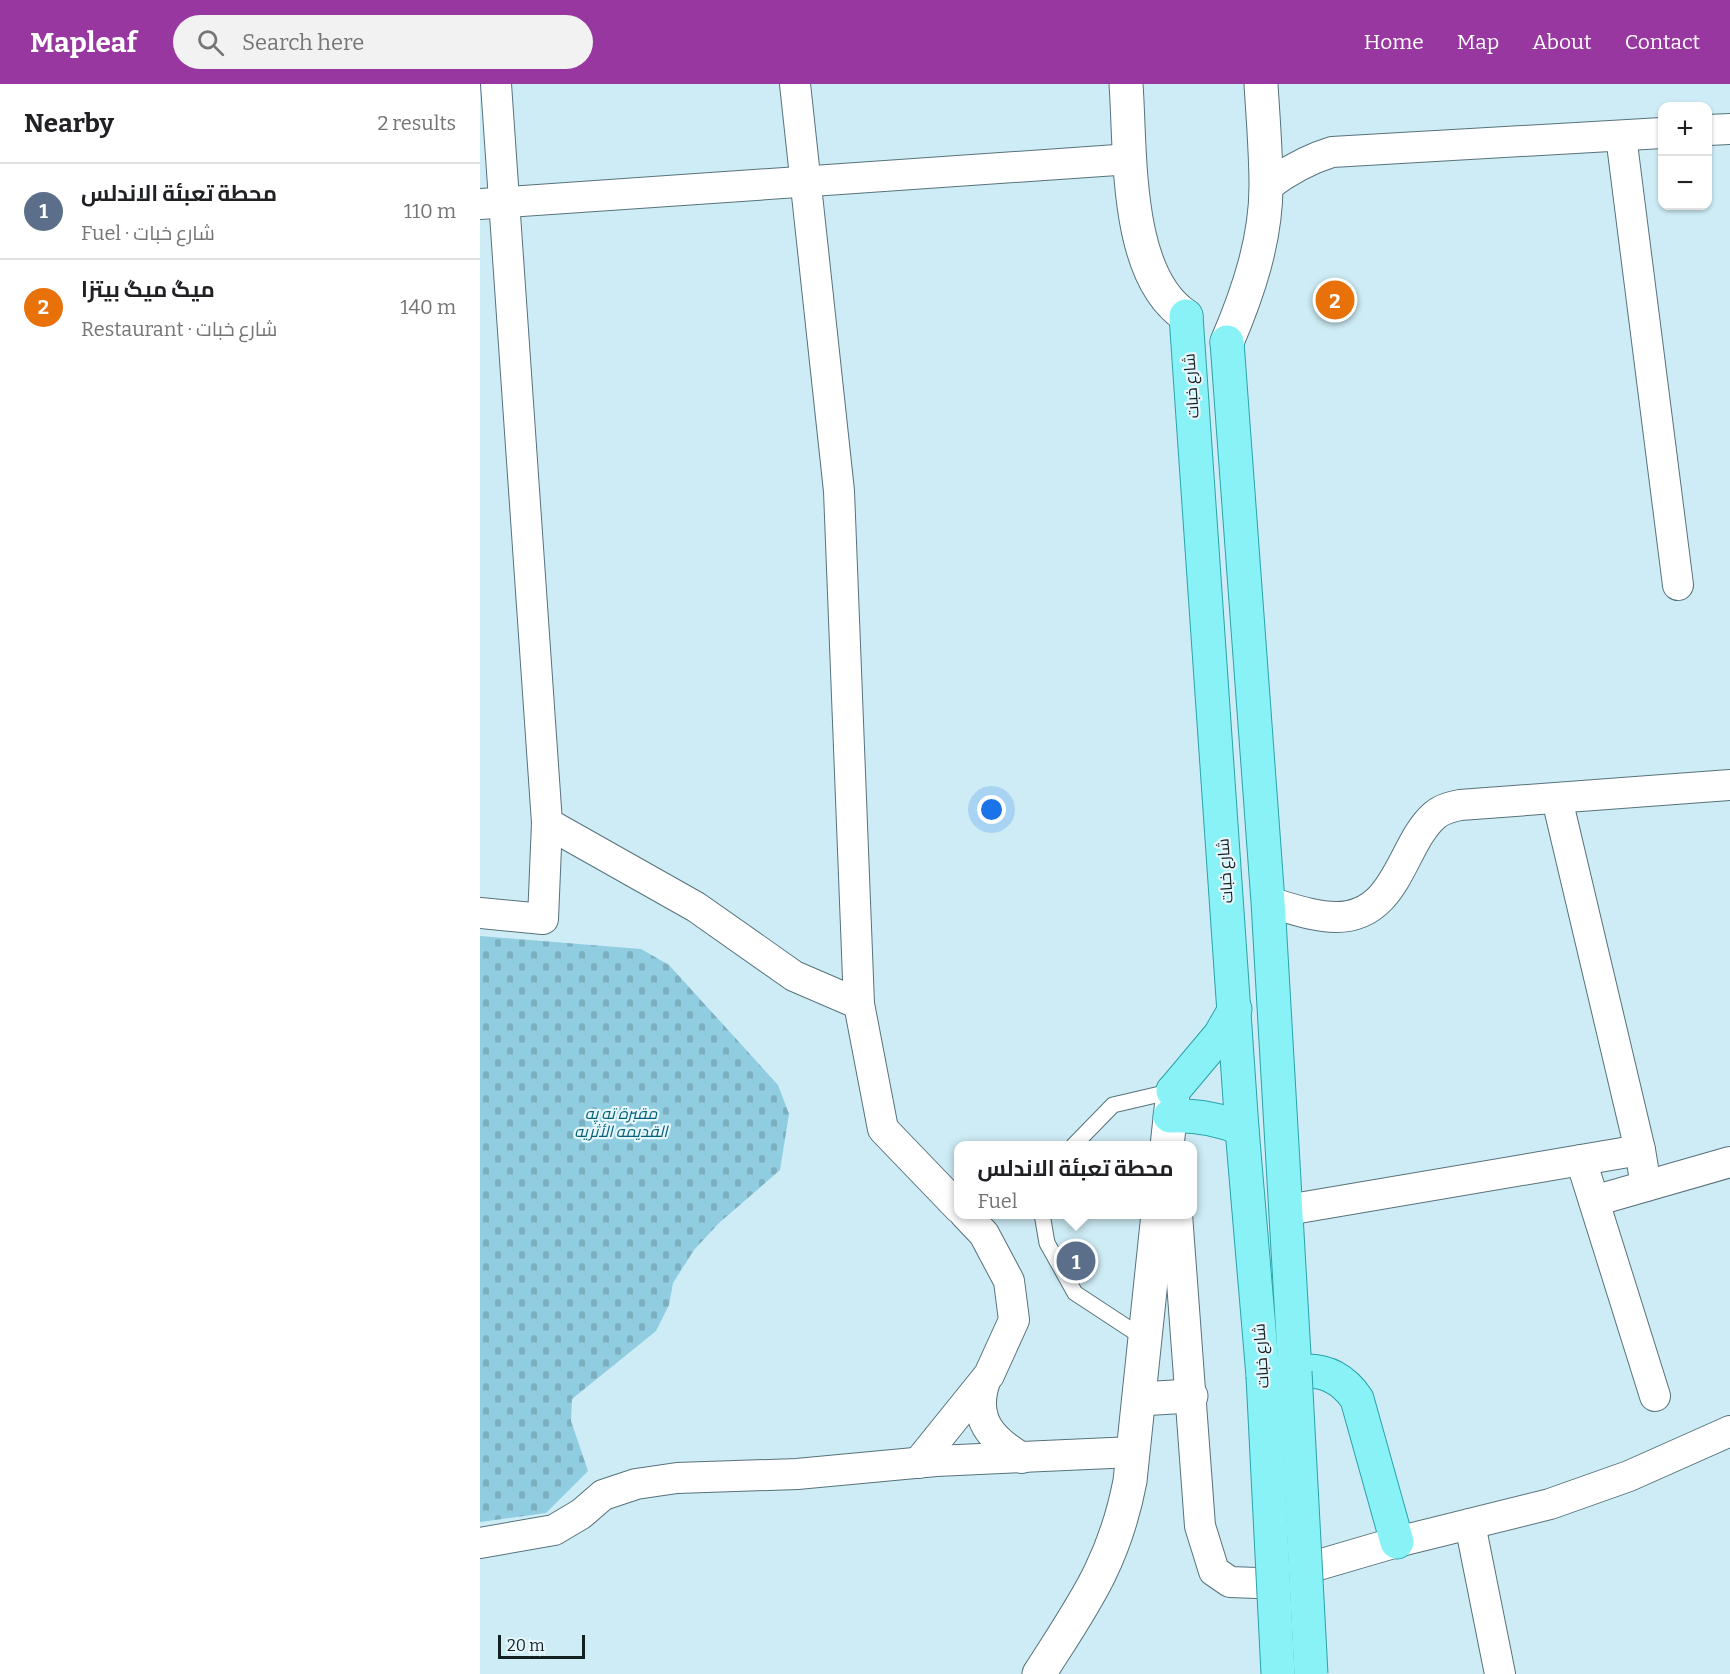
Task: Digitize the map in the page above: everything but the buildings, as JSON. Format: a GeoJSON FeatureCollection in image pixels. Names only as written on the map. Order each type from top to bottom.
{"type":"FeatureCollection","features":[{"type":"Feature","properties":{"kind":"main road","name":"شارع خبات"},"geometry":{"type":"LineString","coordinates":[[1126,84],[1137,223],[1148,266],[1166,299],[1186,316],[1242,1129],[1263,1376],[1278,1674]]}},
{"type":"Feature","properties":{"kind":"main road","name":"شارع خبات"},"geometry":{"type":"LineString","coordinates":[[1261,84],[1266,188],[1252,272],[1227,342],[1268,902],[1287,1210],[1311,1674]]}},
{"type":"Feature","properties":{"kind":"main road"},"geometry":{"type":"LineString","coordinates":[[1170,1118],[1235,1009]]}},
{"type":"Feature","properties":{"kind":"main road"},"geometry":{"type":"LineString","coordinates":[[1170,1118],[1190,1116],[1225,1121],[1242,1129]]}},
{"type":"Feature","properties":{"kind":"main road"},"geometry":{"type":"LineString","coordinates":[[1039,1674],[1093,1590],[1106,1564],[1124,1509],[1133,1452],[1158,1219]]}},
{"type":"Feature","properties":{"kind":"main road"},"geometry":{"type":"LineString","coordinates":[[1295,1372],[1307,1370],[1331,1374],[1350,1389],[1357,1399],[1397,1542]]}},
{"type":"Feature","properties":{"kind":"main road"},"geometry":{"type":"LineString","coordinates":[[1139,1400],[1191,1396]]}},
{"type":"Feature","properties":{"kind":"street"},"geometry":{"type":"LineString","coordinates":[[480,913],[543,919],[547,823],[493,203],[496,84]]}},
{"type":"Feature","properties":{"kind":"street"},"geometry":{"type":"LineString","coordinates":[[795,84],[839,491],[859,1004],[883,1129],[954,1203]]}},
{"type":"Feature","properties":{"kind":"street"},"geometry":{"type":"LineString","coordinates":[[1712,130],[1730,129]]}},
{"type":"Feature","properties":{"kind":"street"},"geometry":{"type":"LineString","coordinates":[[1266,188],[1300,164],[1332,152],[1658,133]]}},
{"type":"Feature","properties":{"kind":"street"},"geometry":{"type":"LineString","coordinates":[[1621,135],[1678,585]]}},
{"type":"Feature","properties":{"kind":"street"},"geometry":{"type":"LineString","coordinates":[[493,203],[1131,159]]}},
{"type":"Feature","properties":{"kind":"street"},"geometry":{"type":"LineString","coordinates":[[1268,902],[1319,915],[1337,917],[1352,915],[1365,909],[1391,887],[1427,824],[1446,809],[1461,805],[1730,785]]}},
{"type":"Feature","properties":{"kind":"street"},"geometry":{"type":"LineString","coordinates":[[1557,799],[1640,1150],[1646,1186]]}},
{"type":"Feature","properties":{"kind":"street"},"geometry":{"type":"LineString","coordinates":[[547,823],[696,907],[794,976],[859,1004]]}},
{"type":"Feature","properties":{"kind":"street"},"geometry":{"type":"LineString","coordinates":[[1287,1210],[1640,1150]]}},
{"type":"Feature","properties":{"kind":"street"},"geometry":{"type":"LineString","coordinates":[[1581,1160],[1654,1396]]}},
{"type":"Feature","properties":{"kind":"street"},"geometry":{"type":"LineString","coordinates":[[1593,1201],[1730,1162]]}},
{"type":"Feature","properties":{"kind":"street"},"geometry":{"type":"LineString","coordinates":[[969,1219],[984,1234],[1009,1281],[1014,1320],[981,1392],[984,1424],[994,1438],[1022,1458]]}},
{"type":"Feature","properties":{"kind":"street"},"geometry":{"type":"LineString","coordinates":[[1177,1219],[1200,1526],[1214,1571],[1222,1578],[1240,1585],[1257,1583],[1397,1542],[1550,1504],[1629,1476],[1730,1431]]}},
{"type":"Feature","properties":{"kind":"street"},"geometry":{"type":"LineString","coordinates":[[918,1462],[985,1381]]}},
{"type":"Feature","properties":{"kind":"street"},"geometry":{"type":"LineString","coordinates":[[480,1543],[554,1530],[581,1515],[603,1495],[636,1484],[676,1478],[797,1474],[918,1462],[1133,1452]]}},
{"type":"Feature","properties":{"kind":"street"},"geometry":{"type":"LineString","coordinates":[[1470,1524],[1500,1674]]}},
{"type":"Feature","properties":{"kind":"lane"},"geometry":{"type":"LineString","coordinates":[[1078,1141],[1113,1105],[1170,1118]]}},
{"type":"Feature","properties":{"kind":"lane"},"geometry":{"type":"LineString","coordinates":[[1043,1219],[1047,1243],[1075,1293],[1145,1339]]}},
{"type":"Feature","properties":{"kind":"green space","name":"مقبرة ته په القديمه الأثريه"},"geometry":{"type":"Polygon","coordinates":[[[480,936],[641,949],[669,965],[778,1085],[789,1114],[780,1170],[719,1223],[694,1250],[673,1283],[669,1305],[656,1331],[572,1399],[571,1421],[588,1471],[546,1513],[480,1522],[480,936]]]}},
{"type":"Feature","properties":{"kind":"place","name":"ميگ ميگ بيتزا"},"geometry":{"type":"Point","coordinates":[1335,300]}},
{"type":"Feature","properties":{"kind":"place","name":"محطة تعبئة الاندلس"},"geometry":{"type":"Point","coordinates":[1076,1261]}}]}
